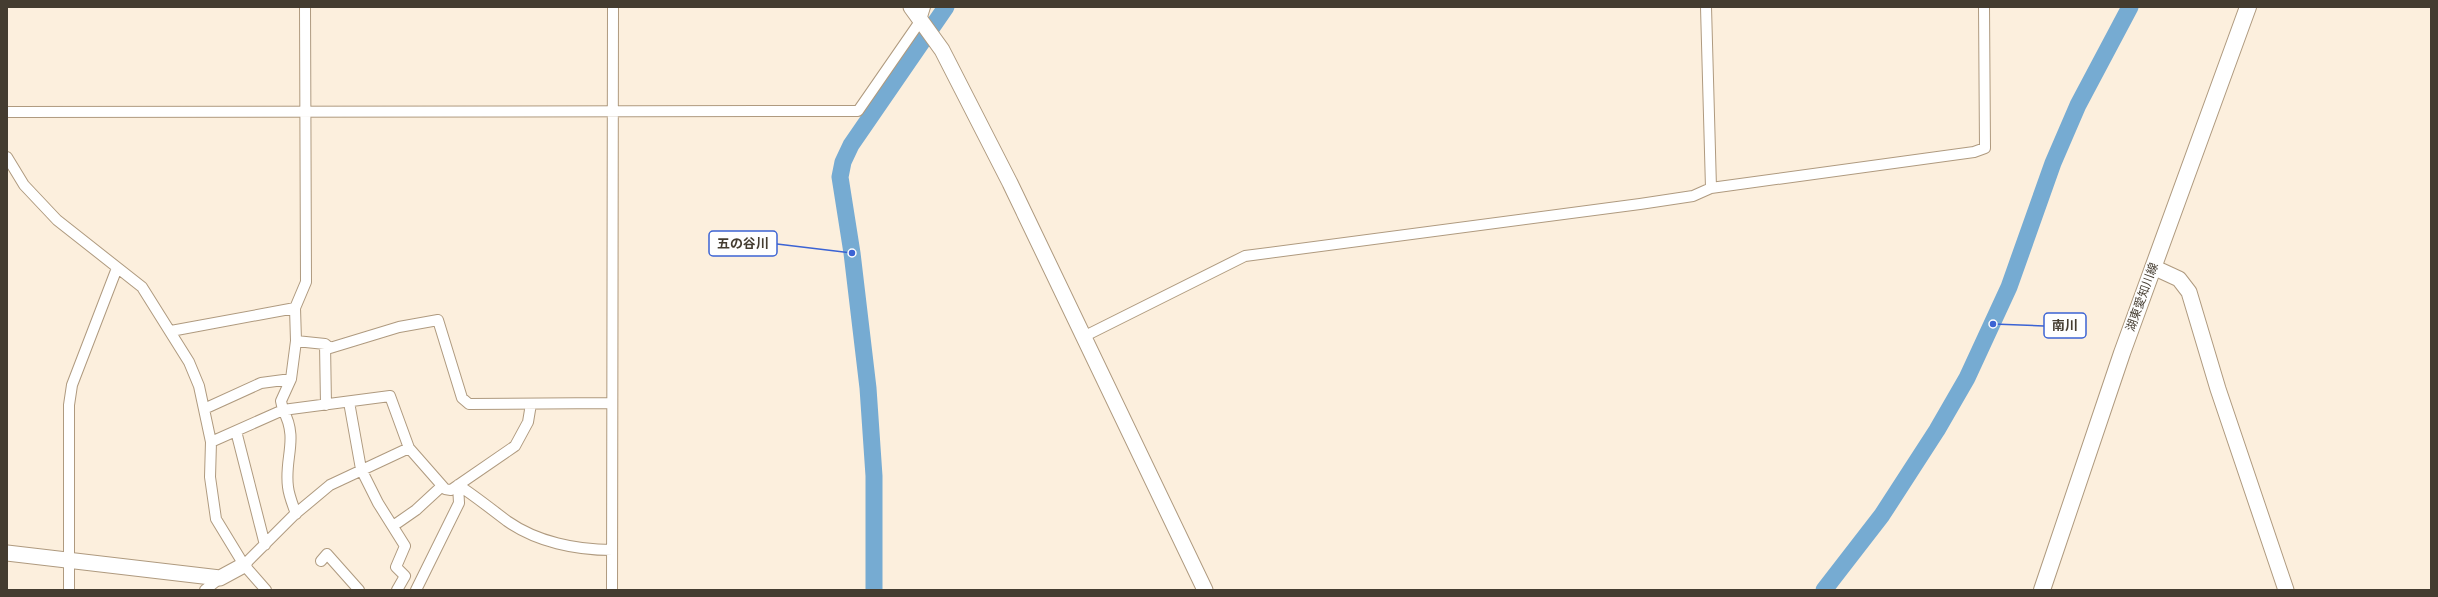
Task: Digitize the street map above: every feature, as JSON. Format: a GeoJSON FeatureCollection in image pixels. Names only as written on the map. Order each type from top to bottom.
{"type":"FeatureCollection","features":[{"type":"Feature","properties":{"kind":"main road","name":"湖東愛知川線"},"geometry":{"type":"LineString","coordinates":[[2042,590],[2153,267],[2248,7]]}},
{"type":"Feature","properties":{"kind":"street"},"geometry":{"type":"LineString","coordinates":[[296,514],[288,487],[292,444],[290,422],[283,410],[281,401],[291,379],[296,341],[295,308],[306,282],[305,7]]}},
{"type":"Feature","properties":{"kind":"street"},"geometry":{"type":"LineString","coordinates":[[612,590],[611,403],[613,7]]}},
{"type":"Feature","properties":{"kind":"street"},"geometry":{"type":"LineString","coordinates":[[911,7],[923,14],[942,50],[1085,336],[1205,590]]}},
{"type":"Feature","properties":{"kind":"street"},"geometry":{"type":"LineString","coordinates":[[1706,7],[1711,188]]}},
{"type":"Feature","properties":{"kind":"street"},"geometry":{"type":"LineString","coordinates":[[1085,336],[1245,256],[1693,196],[1711,188],[1974,152],[1985,148],[1984,7]]}},
{"type":"Feature","properties":{"kind":"street"},"geometry":{"type":"LineString","coordinates":[[7,112],[858,111],[923,14]]}},
{"type":"Feature","properties":{"kind":"street"},"geometry":{"type":"LineString","coordinates":[[7,157],[24,185],[57,220],[142,288],[171,331],[189,362],[199,386],[211,442],[210,477],[216,519],[244,565],[266,590]]}},
{"type":"Feature","properties":{"kind":"street"},"geometry":{"type":"LineString","coordinates":[[2153,267],[2180,279],[2189,292],[2218,389],[2286,590]]}},
{"type":"Feature","properties":{"kind":"street"},"geometry":{"type":"LineString","coordinates":[[69,590],[69,405],[72,385],[117,268]]}},
{"type":"Feature","properties":{"kind":"street"},"geometry":{"type":"LineString","coordinates":[[171,331],[295,308]]}},
{"type":"Feature","properties":{"kind":"street"},"geometry":{"type":"LineString","coordinates":[[296,341],[325,344],[330,348],[399,327],[438,320],[462,398],[469,404],[611,403]]}},
{"type":"Feature","properties":{"kind":"street"},"geometry":{"type":"LineString","coordinates":[[325,344],[326,405]]}},
{"type":"Feature","properties":{"kind":"street"},"geometry":{"type":"LineString","coordinates":[[204,409],[261,383],[291,379]]}},
{"type":"Feature","properties":{"kind":"street"},"geometry":{"type":"LineString","coordinates":[[211,442],[283,410],[390,396],[409,448],[445,489],[451,490],[515,446],[528,422],[531,404]]}},
{"type":"Feature","properties":{"kind":"street"},"geometry":{"type":"LineString","coordinates":[[349,402],[360,469],[406,546],[396,567],[405,576],[397,590]]}},
{"type":"Feature","properties":{"kind":"street"},"geometry":{"type":"LineString","coordinates":[[236,430],[265,545]]}},
{"type":"Feature","properties":{"kind":"street"},"geometry":{"type":"LineString","coordinates":[[205,590],[220,578],[244,565],[296,514],[330,485],[360,469],[409,448]]}},
{"type":"Feature","properties":{"kind":"street"},"geometry":{"type":"LineString","coordinates":[[458,485],[509,522],[546,540],[590,550],[612,550]]}},
{"type":"Feature","properties":{"kind":"street"},"geometry":{"type":"LineString","coordinates":[[416,590],[459,503],[458,485]]}},
{"type":"Feature","properties":{"kind":"street"},"geometry":{"type":"LineString","coordinates":[[393,526],[416,510],[442,486]]}},
{"type":"Feature","properties":{"kind":"street"},"geometry":{"type":"LineString","coordinates":[[7,553],[220,578]]}},
{"type":"Feature","properties":{"kind":"street"},"geometry":{"type":"LineString","coordinates":[[320,561],[327,554],[359,590]]}},
{"type":"Feature","properties":{"kind":"waterway"},"geometry":{"type":"LineString","coordinates":[[874,590],[874,476],[868,388],[852,253],[840,177],[843,162],[851,145],[946,7]]}},
{"type":"Feature","properties":{"kind":"waterway"},"geometry":{"type":"LineString","coordinates":[[1824,590],[1882,515],[1937,430],[1967,378],[2009,287],[2053,163],[2078,105],[2130,7]]}},
{"type":"Feature","properties":{"kind":"place","name":"五の谷川"},"geometry":{"type":"Point","coordinates":[852,253]}},
{"type":"Feature","properties":{"kind":"place","name":"南川"},"geometry":{"type":"Point","coordinates":[1993,324]}}]}
